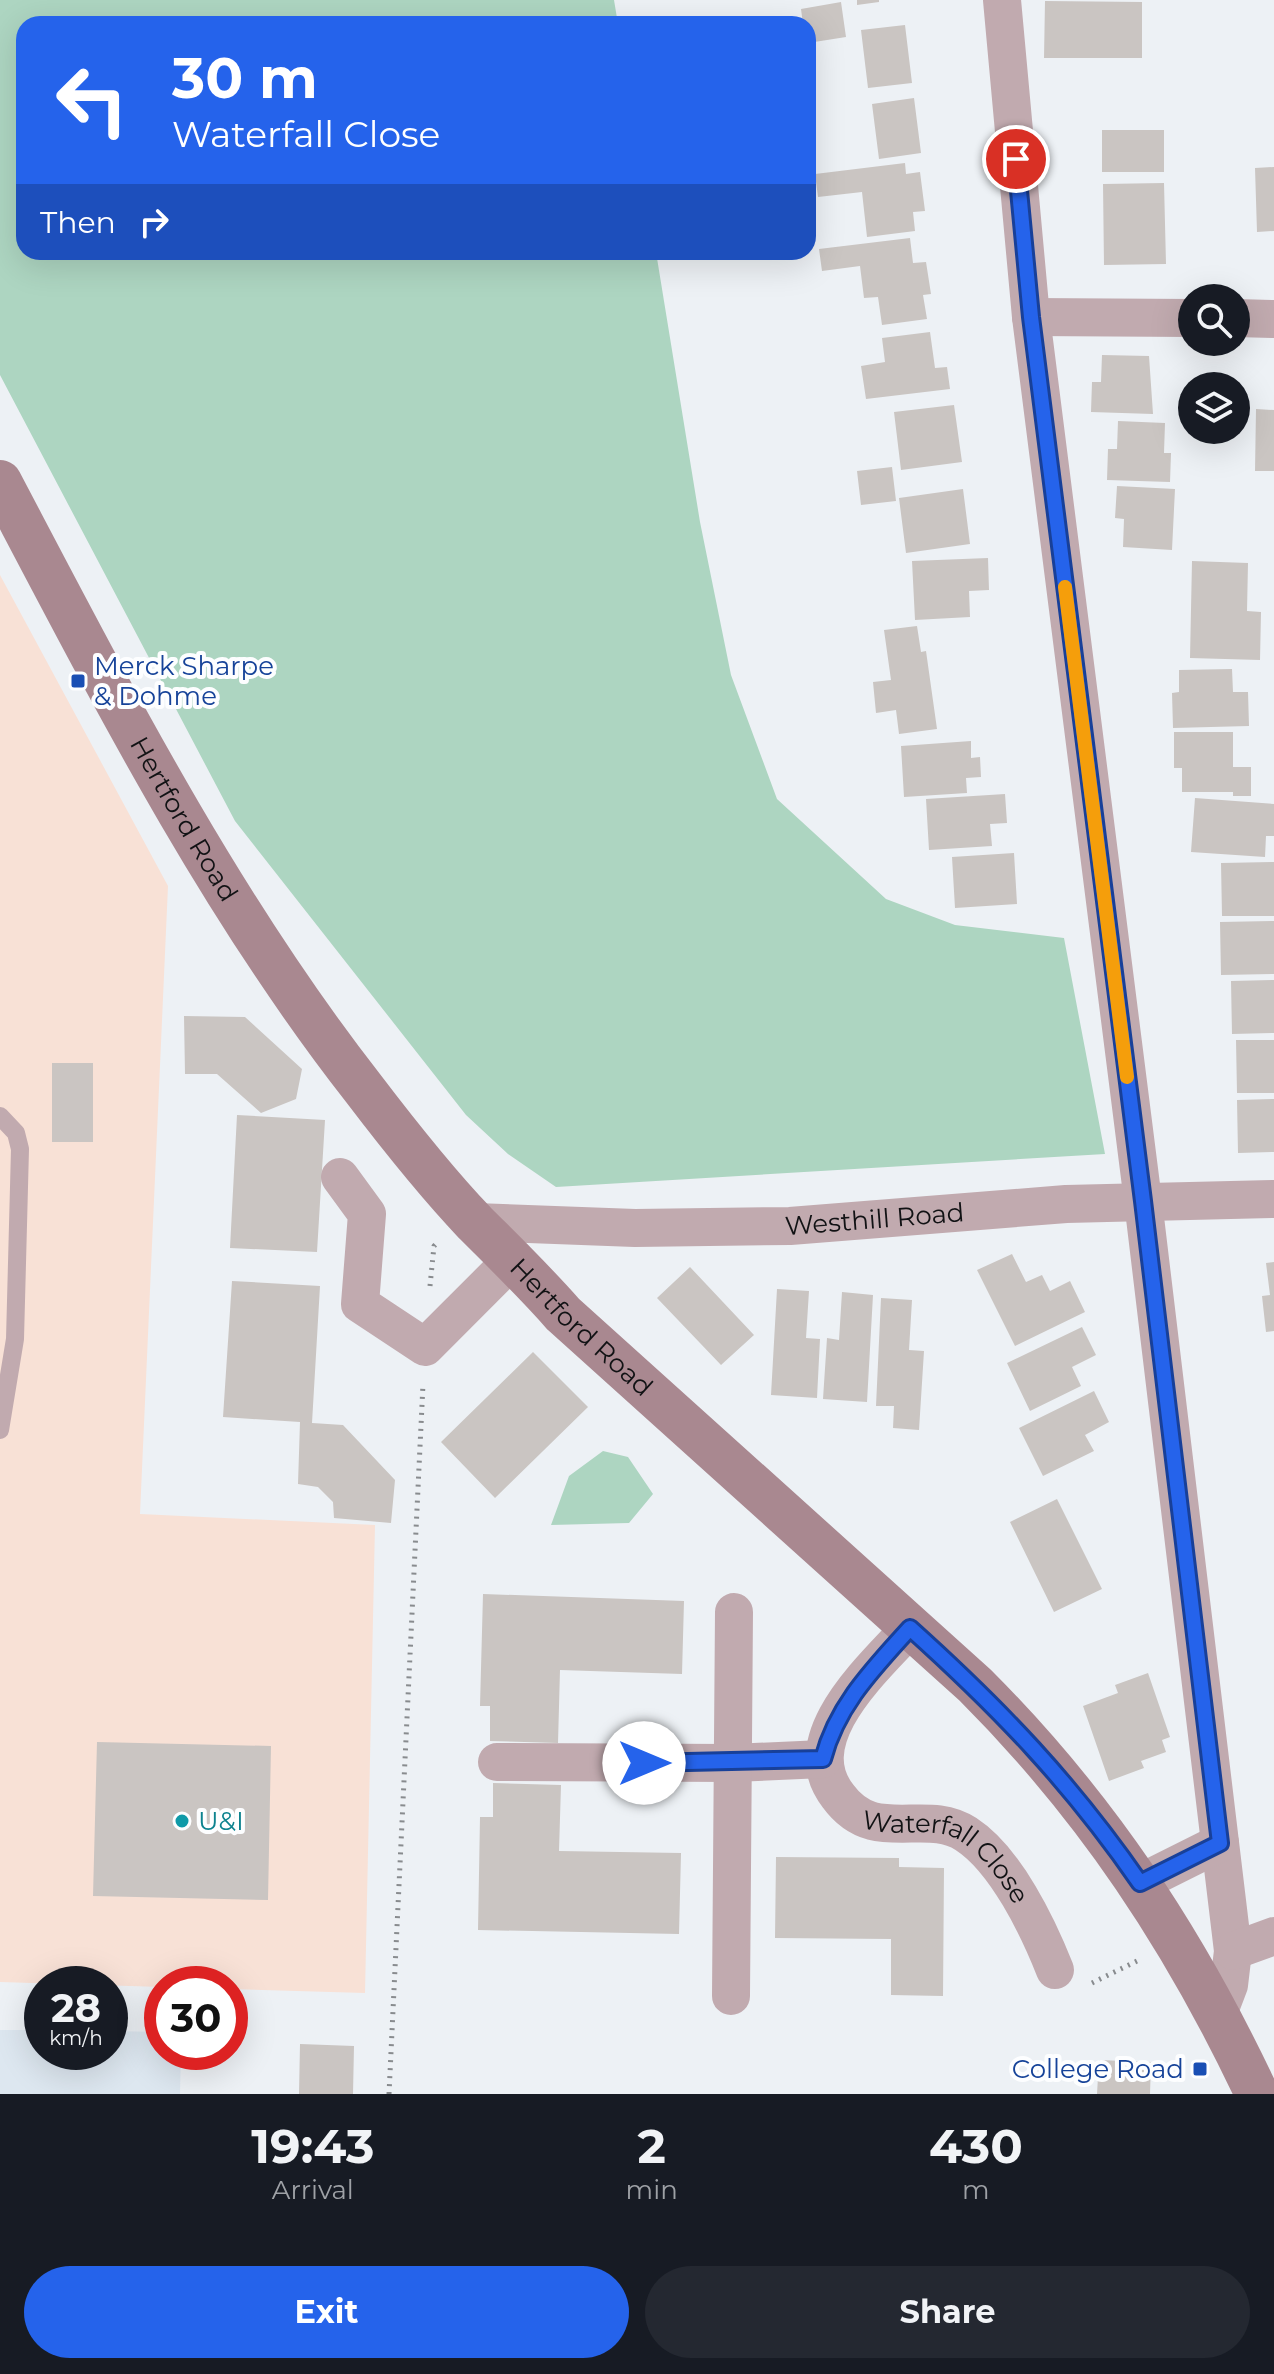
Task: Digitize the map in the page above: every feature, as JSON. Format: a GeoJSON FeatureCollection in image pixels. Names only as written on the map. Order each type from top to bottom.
{"type":"FeatureCollection","features":[{"type":"Feature","properties":{"kind":"main road","name":"Hertford Road"},"geometry":{"type":"LineString","coordinates":[[0,482],[194,837],[257,936],[361,1087],[475,1222],[514,1258],[563,1314],[1029,1739],[1087,1808],[1140,1883],[1218,2014],[1257,2094]]}},
{"type":"Feature","properties":{"kind":"street"},"geometry":{"type":"LineString","coordinates":[[1002,0],[1031,317],[1143,1201],[1233,1951],[1229,1985],[1218,2014]]}},
{"type":"Feature","properties":{"kind":"street"},"geometry":{"type":"LineString","coordinates":[[1031,317],[1178,318]]}},
{"type":"Feature","properties":{"kind":"street"},"geometry":{"type":"LineString","coordinates":[[1250,318],[1274,319]]}},
{"type":"Feature","properties":{"kind":"street"},"geometry":{"type":"LineString","coordinates":[[340,1177],[367,1214],[360,1304],[425,1347],[514,1258]]}},
{"type":"Feature","properties":{"kind":"street","name":"Westhill Road"},"geometry":{"type":"LineString","coordinates":[[475,1222],[649,1228],[790,1226],[994,1209],[1143,1201],[1274,1199]]}},
{"type":"Feature","properties":{"kind":"street"},"geometry":{"type":"LineString","coordinates":[[731,1996],[734,1612]]}},
{"type":"Feature","properties":{"kind":"street"},"geometry":{"type":"LineString","coordinates":[[497,1762],[733,1763],[823,1759],[830,1732],[845,1705],[910,1628]]}},
{"type":"Feature","properties":{"kind":"street","name":"Waterfall Close"},"geometry":{"type":"LineString","coordinates":[[823,1759],[828,1783],[847,1807],[869,1820],[947,1824],[968,1836],[993,1861],[1023,1904],[1039,1931],[1055,1970]]}},
{"type":"Feature","properties":{"kind":"street"},"geometry":{"type":"LineString","coordinates":[[1140,1883],[1220,1843]]}},
{"type":"Feature","properties":{"kind":"street"},"geometry":{"type":"LineString","coordinates":[[1233,1951],[1274,1936]]}},
{"type":"Feature","properties":{"kind":"lane"},"geometry":{"type":"LineString","coordinates":[[0,1116],[16,1133],[20,1149],[15,1339],[0,1430]]}},
{"type":"Feature","properties":{"kind":"path"},"geometry":{"type":"LineString","coordinates":[[389,2094],[425,1347],[434,1246],[449,1233],[475,1222]]}},
{"type":"Feature","properties":{"kind":"path"},"geometry":{"type":"LineString","coordinates":[[1055,1970],[1089,1985],[1150,1955]]}},
{"type":"Feature","properties":{"kind":"shaded area"},"geometry":{"type":"Polygon","coordinates":[[[0,575],[168,886],[140,1514],[375,1525],[365,1993],[248,1990],[248,1966],[144,1966],[144,1986],[128,1986],[128,1966],[24,1966],[24,1983],[0,1982],[0,575]]]}},
{"type":"Feature","properties":{"kind":"shaded area"},"geometry":{"type":"Polygon","coordinates":[[[0,2030],[24,2030],[24,2070],[128,2070],[128,2031],[144,2032],[144,2070],[181,2070],[180,2094],[0,2094],[0,2030]]]}},
{"type":"Feature","properties":{"kind":"green space"},"geometry":{"type":"Polygon","coordinates":[[[0,0],[614,0],[617,16],[16,16],[16,260],[657,260],[700,522],[731,675],[777,799],[886,899],[955,925],[1064,938],[1105,1154],[556,1187],[508,1154],[466,1115],[235,821],[0,375],[0,0]]]}},
{"type":"Feature","properties":{"kind":"green space"},"geometry":{"type":"Polygon","coordinates":[[[603,1451],[628,1457],[653,1494],[629,1523],[551,1525],[569,1476],[603,1451]]]}},
{"type":"Feature","properties":{"kind":"building"},"geometry":{"type":"Polygon","coordinates":[[[857,0],[879,0],[879,2],[857,5],[857,0]]]}},
{"type":"Feature","properties":{"kind":"building"},"geometry":{"type":"Polygon","coordinates":[[[1045,1],[1142,2],[1142,58],[1044,58],[1045,1]]]}},
{"type":"Feature","properties":{"kind":"building"},"geometry":{"type":"Polygon","coordinates":[[[841,2],[846,37],[816,42],[816,16],[802,16],[801,9],[841,2]]]}},
{"type":"Feature","properties":{"kind":"building"},"geometry":{"type":"Polygon","coordinates":[[[905,25],[912,83],[868,88],[861,30],[905,25]]]}},
{"type":"Feature","properties":{"kind":"building"},"geometry":{"type":"Polygon","coordinates":[[[914,98],[921,153],[879,159],[872,104],[914,98]]]}},
{"type":"Feature","properties":{"kind":"building"},"geometry":{"type":"Polygon","coordinates":[[[1102,130],[1164,130],[1164,172],[1102,172],[1102,130]]]}},
{"type":"Feature","properties":{"kind":"building"},"geometry":{"type":"Polygon","coordinates":[[[905,163],[906,174],[920,172],[925,211],[913,212],[915,231],[867,237],[862,192],[818,197],[816,174],[905,163]]]}},
{"type":"Feature","properties":{"kind":"building"},"geometry":{"type":"Polygon","coordinates":[[[1274,167],[1274,231],[1257,232],[1255,168],[1274,167]]]}},
{"type":"Feature","properties":{"kind":"building"},"geometry":{"type":"Polygon","coordinates":[[[1164,183],[1166,264],[1104,265],[1103,184],[1164,183]]]}},
{"type":"Feature","properties":{"kind":"building"},"geometry":{"type":"Polygon","coordinates":[[[910,238],[913,263],[926,262],[931,294],[923,295],[927,319],[882,325],[878,297],[864,298],[860,266],[822,271],[819,249],[910,238]]]}},
{"type":"Feature","properties":{"kind":"building"},"geometry":{"type":"Polygon","coordinates":[[[930,332],[935,368],[947,367],[950,389],[866,399],[861,366],[885,362],[882,338],[930,332]]]}},
{"type":"Feature","properties":{"kind":"building"},"geometry":{"type":"Polygon","coordinates":[[[1102,355],[1149,356],[1153,414],[1091,412],[1092,382],[1101,382],[1102,355]]]}},
{"type":"Feature","properties":{"kind":"building"},"geometry":{"type":"Polygon","coordinates":[[[954,405],[962,462],[901,470],[894,412],[954,405]]]}},
{"type":"Feature","properties":{"kind":"building"},"geometry":{"type":"Polygon","coordinates":[[[1256,409],[1274,410],[1274,471],[1255,471],[1256,409]]]}},
{"type":"Feature","properties":{"kind":"building"},"geometry":{"type":"Polygon","coordinates":[[[1118,421],[1165,423],[1164,453],[1171,453],[1170,482],[1107,480],[1108,449],[1117,449],[1118,421]]]}},
{"type":"Feature","properties":{"kind":"building"},"geometry":{"type":"Polygon","coordinates":[[[892,467],[896,501],[861,505],[857,471],[892,467]]]}},
{"type":"Feature","properties":{"kind":"building"},"geometry":{"type":"Polygon","coordinates":[[[1117,486],[1175,489],[1172,550],[1123,547],[1124,519],[1115,518],[1117,486]]]}},
{"type":"Feature","properties":{"kind":"building"},"geometry":{"type":"Polygon","coordinates":[[[963,489],[970,544],[906,553],[899,498],[963,489]]]}},
{"type":"Feature","properties":{"kind":"building"},"geometry":{"type":"Polygon","coordinates":[[[988,558],[989,590],[969,591],[970,617],[915,620],[912,561],[988,558]]]}},
{"type":"Feature","properties":{"kind":"building"},"geometry":{"type":"Polygon","coordinates":[[[1192,561],[1248,563],[1247,611],[1261,612],[1260,660],[1190,658],[1192,561]]]}},
{"type":"Feature","properties":{"kind":"building"},"geometry":{"type":"Polygon","coordinates":[[[917,626],[921,652],[926,651],[937,729],[899,734],[896,710],[876,713],[873,682],[891,680],[884,630],[917,626]]]}},
{"type":"Feature","properties":{"kind":"building"},"geometry":{"type":"Polygon","coordinates":[[[1232,669],[1233,692],[1248,692],[1249,726],[1173,728],[1172,693],[1179,692],[1179,670],[1232,669]]]}},
{"type":"Feature","properties":{"kind":"building"},"geometry":{"type":"Polygon","coordinates":[[[1174,732],[1233,732],[1233,767],[1251,767],[1251,796],[1233,796],[1233,792],[1182,792],[1182,768],[1174,768],[1174,732]]]}},
{"type":"Feature","properties":{"kind":"building"},"geometry":{"type":"Polygon","coordinates":[[[971,741],[971,758],[980,757],[981,777],[966,778],[967,793],[904,797],[901,746],[971,741]]]}},
{"type":"Feature","properties":{"kind":"building"},"geometry":{"type":"Polygon","coordinates":[[[1005,794],[1007,823],[990,824],[992,846],[929,850],[926,799],[1005,794]]]}},
{"type":"Feature","properties":{"kind":"building"},"geometry":{"type":"Polygon","coordinates":[[[1195,798],[1274,804],[1274,836],[1266,836],[1265,857],[1191,852],[1195,798]]]}},
{"type":"Feature","properties":{"kind":"building"},"geometry":{"type":"Polygon","coordinates":[[[1014,853],[1017,904],[955,908],[952,857],[1014,853]]]}},
{"type":"Feature","properties":{"kind":"building"},"geometry":{"type":"Polygon","coordinates":[[[1274,862],[1274,916],[1222,916],[1221,863],[1274,862]]]}},
{"type":"Feature","properties":{"kind":"building"},"geometry":{"type":"Polygon","coordinates":[[[1274,921],[1274,974],[1221,975],[1220,922],[1274,921]]]}},
{"type":"Feature","properties":{"kind":"building"},"geometry":{"type":"Polygon","coordinates":[[[1274,980],[1274,1033],[1232,1034],[1231,981],[1274,980]]]}},
{"type":"Feature","properties":{"kind":"building"},"geometry":{"type":"Polygon","coordinates":[[[184,1016],[245,1017],[302,1069],[296,1099],[261,1113],[217,1074],[185,1074],[184,1016]]]}},
{"type":"Feature","properties":{"kind":"building"},"geometry":{"type":"Polygon","coordinates":[[[1236,1040],[1274,1040],[1274,1093],[1237,1093],[1236,1040]]]}},
{"type":"Feature","properties":{"kind":"building"},"geometry":{"type":"Polygon","coordinates":[[[52,1063],[93,1063],[93,1142],[52,1142],[52,1063]]]}},
{"type":"Feature","properties":{"kind":"building"},"geometry":{"type":"Polygon","coordinates":[[[1274,1099],[1274,1152],[1238,1153],[1237,1100],[1274,1099]]]}},
{"type":"Feature","properties":{"kind":"building"},"geometry":{"type":"Polygon","coordinates":[[[237,1115],[325,1120],[317,1252],[230,1248],[237,1115]]]}},
{"type":"Feature","properties":{"kind":"building"},"geometry":{"type":"Polygon","coordinates":[[[1012,1254],[1026,1282],[1042,1275],[1050,1291],[1070,1281],[1085,1312],[1015,1346],[977,1270],[1012,1254]]]}},
{"type":"Feature","properties":{"kind":"building"},"geometry":{"type":"Polygon","coordinates":[[[1274,1262],[1274,1331],[1266,1332],[1262,1296],[1270,1295],[1266,1263],[1274,1262]]]}},
{"type":"Feature","properties":{"kind":"building"},"geometry":{"type":"Polygon","coordinates":[[[690,1267],[754,1335],[721,1365],[657,1298],[690,1267]]]}},
{"type":"Feature","properties":{"kind":"building"},"geometry":{"type":"Polygon","coordinates":[[[232,1281],[320,1286],[312,1423],[343,1425],[395,1480],[391,1523],[334,1518],[333,1502],[318,1487],[298,1484],[300,1422],[223,1417],[232,1281]]]}},
{"type":"Feature","properties":{"kind":"building"},"geometry":{"type":"Polygon","coordinates":[[[777,1289],[809,1291],[806,1338],[820,1339],[817,1398],[771,1395],[777,1289]]]}},
{"type":"Feature","properties":{"kind":"building"},"geometry":{"type":"Polygon","coordinates":[[[842,1292],[873,1295],[867,1402],[823,1399],[827,1338],[839,1340],[842,1292]]]}},
{"type":"Feature","properties":{"kind":"building"},"geometry":{"type":"Polygon","coordinates":[[[881,1298],[912,1300],[909,1350],[924,1351],[919,1430],[893,1428],[894,1406],[876,1406],[881,1298]]]}},
{"type":"Feature","properties":{"kind":"building"},"geometry":{"type":"Polygon","coordinates":[[[1082,1327],[1096,1355],[1072,1367],[1081,1386],[1030,1411],[1007,1363],[1082,1327]]]}},
{"type":"Feature","properties":{"kind":"building"},"geometry":{"type":"Polygon","coordinates":[[[533,1352],[588,1407],[495,1498],[441,1442],[533,1352]]]}},
{"type":"Feature","properties":{"kind":"building"},"geometry":{"type":"Polygon","coordinates":[[[1094,1391],[1109,1422],[1085,1435],[1094,1451],[1043,1476],[1019,1428],[1094,1391]]]}},
{"type":"Feature","properties":{"kind":"building"},"geometry":{"type":"Polygon","coordinates":[[[1057,1499],[1102,1589],[1054,1612],[1010,1522],[1057,1499]]]}},
{"type":"Feature","properties":{"kind":"building"},"geometry":{"type":"Polygon","coordinates":[[[483,1594],[684,1601],[682,1674],[560,1670],[558,1743],[490,1741],[490,1706],[480,1706],[483,1594]]]}},
{"type":"Feature","properties":{"kind":"building"},"geometry":{"type":"Polygon","coordinates":[[[1148,1673],[1170,1737],[1162,1740],[1166,1752],[1141,1761],[1144,1768],[1109,1781],[1083,1706],[1118,1693],[1115,1685],[1148,1673]]]}},
{"type":"Feature","properties":{"kind":"building","name":"U&I"},"geometry":{"type":"Polygon","coordinates":[[[97,1742],[271,1746],[268,1900],[93,1896],[97,1742]]]}},
{"type":"Feature","properties":{"kind":"building"},"geometry":{"type":"Polygon","coordinates":[[[493,1783],[561,1785],[559,1851],[681,1853],[679,1934],[478,1930],[480,1817],[493,1817],[493,1783]]]}},
{"type":"Feature","properties":{"kind":"building"},"geometry":{"type":"Polygon","coordinates":[[[776,1857],[899,1858],[899,1867],[944,1868],[943,1996],[891,1995],[891,1939],[775,1938],[776,1857]]]}},
{"type":"Feature","properties":{"kind":"building"},"geometry":{"type":"Polygon","coordinates":[[[300,2044],[354,2046],[353,2094],[299,2094],[300,2044]]]}},
{"type":"Feature","properties":{"kind":"building"},"geometry":{"type":"Polygon","coordinates":[[[1099,2060],[1151,2062],[1150,2094],[1097,2094],[1099,2060]]]}},
{"type":"Feature","properties":{"kind":"slow traffic"},"geometry":{"type":"LineString","coordinates":[[1065,587],[1127,1077]]}},
{"type":"Feature","properties":{"kind":"place","name":"Merck Sharpe & Dohme"},"geometry":{"type":"Point","coordinates":[78,681]}},
{"type":"Feature","properties":{"kind":"place","name":"U&I"},"geometry":{"type":"Point","coordinates":[182,1821]}},
{"type":"Feature","properties":{"kind":"place","name":"College Road"},"geometry":{"type":"Point","coordinates":[1200,2069]}},
{"type":"Feature","properties":{"kind":"route"},"geometry":{"type":"LineString","coordinates":[[644,1763],[823,1759],[830,1732],[845,1705],[910,1628],[975,1685],[1029,1739],[1087,1808],[1140,1883],[1220,1843],[1143,1201],[1031,317],[1016,159]]}}]}
